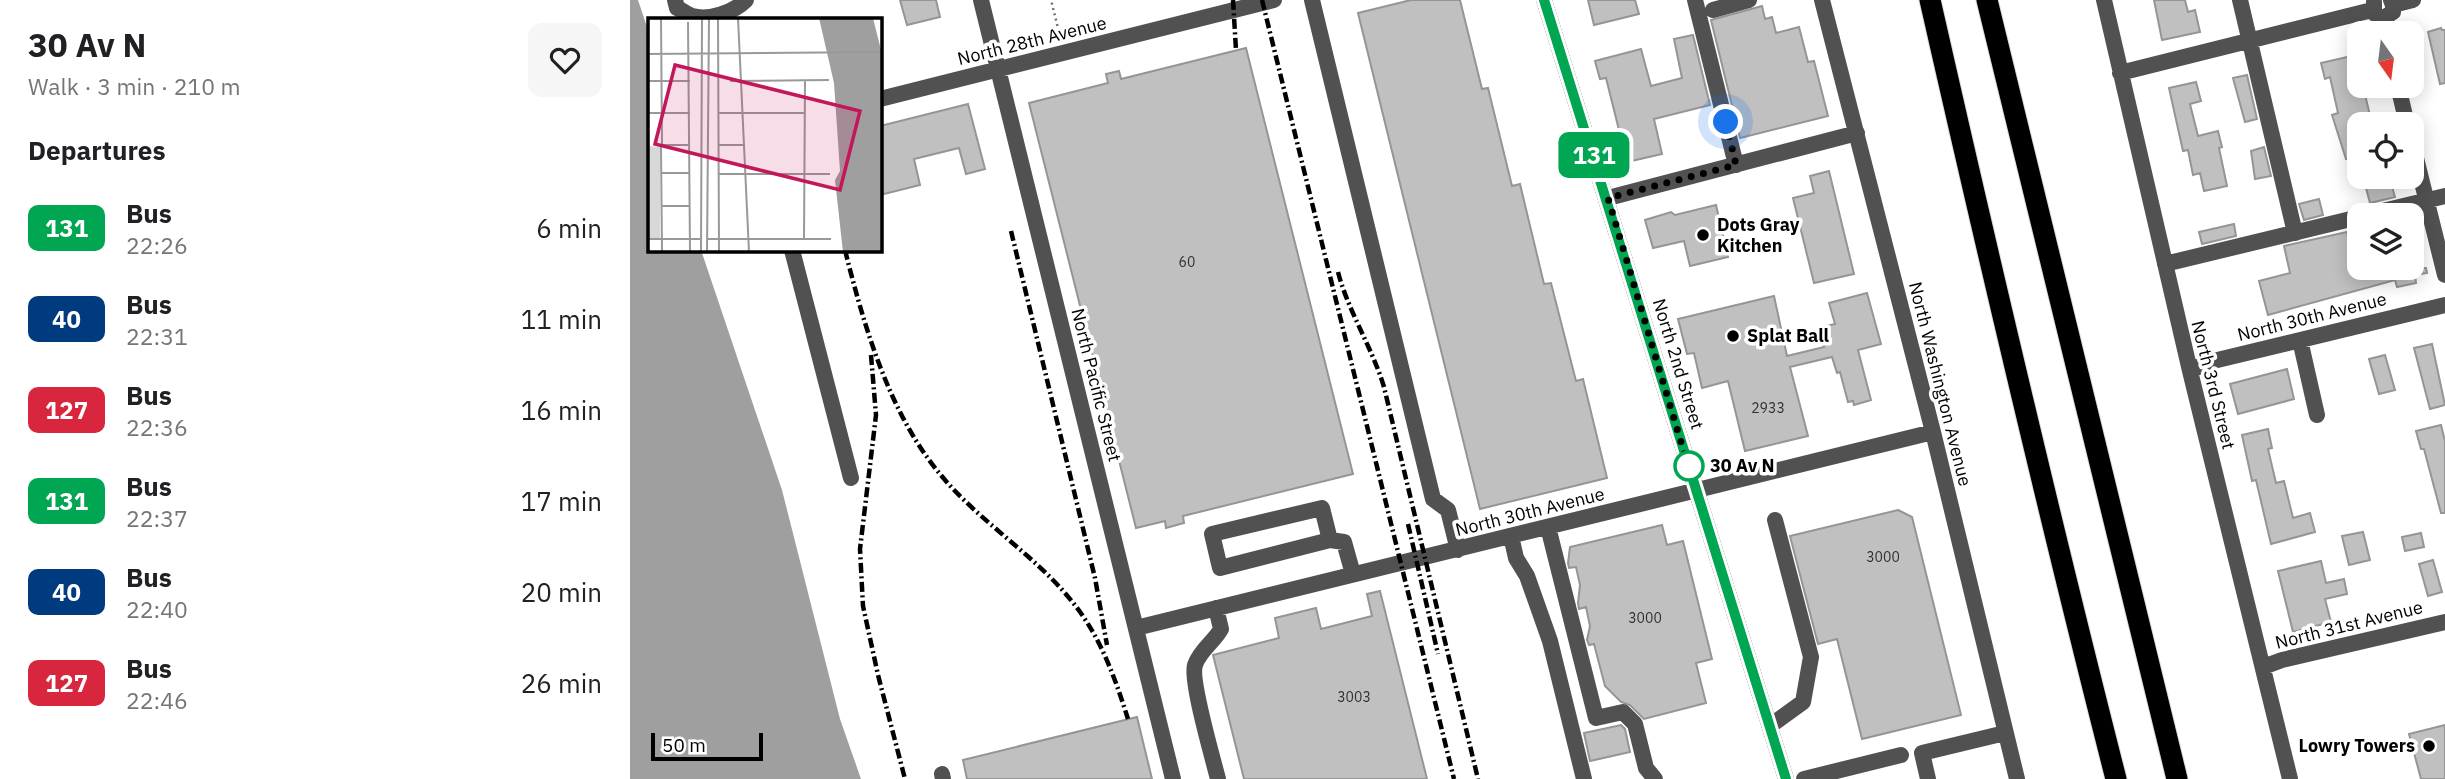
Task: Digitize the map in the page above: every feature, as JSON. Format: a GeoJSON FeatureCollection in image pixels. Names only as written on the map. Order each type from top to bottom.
{"type":"FeatureCollection","features":[{"type":"Feature","properties":{"kind":"highway"},"geometry":{"type":"LineString","coordinates":[[1930,0],[1999,303],[2116,779]]}},
{"type":"Feature","properties":{"kind":"highway"},"geometry":{"type":"LineString","coordinates":[[1987,0],[2177,779]]}},
{"type":"Feature","properties":{"kind":"street"},"geometry":{"type":"LineString","coordinates":[[675,0],[677,8],[694,17],[718,15],[740,6],[746,0]]}},
{"type":"Feature","properties":{"kind":"street","name":"North Pacific Street"},"geometry":{"type":"LineString","coordinates":[[981,0],[1173,779]]}},
{"type":"Feature","properties":{"kind":"street"},"geometry":{"type":"LineString","coordinates":[[1201,0],[1203,17]]}},
{"type":"Feature","properties":{"kind":"street","name":"North 28th Avenue"},"geometry":{"type":"LineString","coordinates":[[882,99],[1274,0]]}},
{"type":"Feature","properties":{"kind":"street"},"geometry":{"type":"LineString","coordinates":[[1312,0],[1433,499],[1448,510],[1458,550]]}},
{"type":"Feature","properties":{"kind":"street","name":"North 2nd Street"},"geometry":{"type":"LineString","coordinates":[[1544,0],[1608,198],[1786,779]]}},
{"type":"Feature","properties":{"kind":"street"},"geometry":{"type":"LineString","coordinates":[[1695,0],[1736,165]]}},
{"type":"Feature","properties":{"kind":"street"},"geometry":{"type":"LineString","coordinates":[[1713,10],[1749,0]]}},
{"type":"Feature","properties":{"kind":"street","name":"North Washington Avenue"},"geometry":{"type":"LineString","coordinates":[[1822,0],[1933,432],[2005,733],[2011,778]]}},
{"type":"Feature","properties":{"kind":"street","name":"North 3rd Street"},"geometry":{"type":"LineString","coordinates":[[2105,0],[2190,371],[2290,779]]}},
{"type":"Feature","properties":{"kind":"street"},"geometry":{"type":"LineString","coordinates":[[2240,0],[2295,233]]}},
{"type":"Feature","properties":{"kind":"street"},"geometry":{"type":"LineString","coordinates":[[2120,73],[2249,41],[2391,14],[2392,2],[2413,0]]}},
{"type":"Feature","properties":{"kind":"street"},"geometry":{"type":"LineString","coordinates":[[1608,198],[1857,133]]}},
{"type":"Feature","properties":{"kind":"street"},"geometry":{"type":"LineString","coordinates":[[2423,189],[2445,275]]}},
{"type":"Feature","properties":{"kind":"street"},"geometry":{"type":"LineString","coordinates":[[2414,203],[2445,196]]}},
{"type":"Feature","properties":{"kind":"street"},"geometry":{"type":"LineString","coordinates":[[2165,264],[2347,220]]}},
{"type":"Feature","properties":{"kind":"street"},"geometry":{"type":"LineString","coordinates":[[793,252],[851,478]]}},
{"type":"Feature","properties":{"kind":"street","name":"North 30th Avenue"},"geometry":{"type":"LineString","coordinates":[[2190,371],[2209,362],[2445,305]]}},
{"type":"Feature","properties":{"kind":"street"},"geometry":{"type":"LineString","coordinates":[[2300,340],[2317,415]]}},
{"type":"Feature","properties":{"kind":"street","name":"North 30th Avenue"},"geometry":{"type":"LineString","coordinates":[[1136,628],[1933,432]]}},
{"type":"Feature","properties":{"kind":"street"},"geometry":{"type":"LineString","coordinates":[[1330,540],[1322,508],[1212,534],[1220,568],[1330,540],[1345,542],[1353,574]]}},
{"type":"Feature","properties":{"kind":"street"},"geometry":{"type":"LineString","coordinates":[[1770,726],[1803,702],[1811,657],[1775,520]]}},
{"type":"Feature","properties":{"kind":"street"},"geometry":{"type":"LineString","coordinates":[[1548,527],[1596,718],[1623,712],[1635,724],[1646,768],[1655,778]]}},
{"type":"Feature","properties":{"kind":"street"},"geometry":{"type":"LineString","coordinates":[[1511,536],[1516,558],[1527,576],[1550,640],[1584,779]]}},
{"type":"Feature","properties":{"kind":"street"},"geometry":{"type":"LineString","coordinates":[[1216,608],[1221,629],[1199,655],[1194,668],[1218,779]]}},
{"type":"Feature","properties":{"kind":"street","name":"North 31st Avenue"},"geometry":{"type":"LineString","coordinates":[[2263,667],[2445,622]]}},
{"type":"Feature","properties":{"kind":"street"},"geometry":{"type":"LineString","coordinates":[[1928,779],[1922,753],[2005,733]]}},
{"type":"Feature","properties":{"kind":"street"},"geometry":{"type":"LineString","coordinates":[[1804,779],[1901,754]]}},
{"type":"Feature","properties":{"kind":"path"},"geometry":{"type":"LineString","coordinates":[[1017,48],[1060,36],[1051,0]]}},
{"type":"Feature","properties":{"kind":"shaded area"},"geometry":{"type":"Polygon","coordinates":[[[630,0],[638,0],[648,30],[648,252],[702,252],[782,490],[840,719],[861,779],[630,779],[630,0]]]}},
{"type":"Feature","properties":{"kind":"building"},"geometry":{"type":"Polygon","coordinates":[[[900,0],[936,0],[940,17],[907,25],[900,0]]]}},
{"type":"Feature","properties":{"kind":"building"},"geometry":{"type":"Polygon","coordinates":[[[1411,0],[1460,0],[1482,89],[1488,88],[1512,186],[1520,184],[1544,284],[1551,283],[1576,381],[1583,379],[1607,478],[1480,509],[1358,13],[1411,0]]]}},
{"type":"Feature","properties":{"kind":"building"},"geometry":{"type":"Polygon","coordinates":[[[1588,0],[1635,0],[1639,14],[1594,25],[1588,0]]]}},
{"type":"Feature","properties":{"kind":"building"},"geometry":{"type":"Polygon","coordinates":[[[2154,0],[2185,0],[2188,12],[2195,10],[2200,32],[2162,40],[2154,0]]]}},
{"type":"Feature","properties":{"kind":"building"},"geometry":{"type":"Polygon","coordinates":[[[1762,6],[1765,19],[1772,17],[1776,33],[1799,27],[1808,62],[1814,61],[1828,116],[1740,138],[1711,20],[1762,6]]]}},
{"type":"Feature","properties":{"kind":"building"},"geometry":{"type":"Polygon","coordinates":[[[2441,28],[2445,30],[2445,83],[2440,84],[2428,32],[2441,28]]]}},
{"type":"Feature","properties":{"kind":"building"},"geometry":{"type":"Polygon","coordinates":[[[1693,35],[1710,105],[1654,119],[1662,154],[1627,162],[1606,78],[1600,79],[1595,61],[1641,49],[1651,86],[1682,78],[1674,39],[1693,35]]]}},
{"type":"Feature","properties":{"kind":"building"},"geometry":{"type":"Polygon","coordinates":[[[1246,48],[1353,474],[1183,516],[1184,523],[1166,528],[1165,521],[1136,528],[1029,103],[1108,83],[1106,74],[1119,71],[1121,79],[1246,48]]]}},
{"type":"Feature","properties":{"kind":"building"},"geometry":{"type":"Polygon","coordinates":[[[2347,57],[2347,98],[2366,98],[2369,112],[2347,112],[2347,159],[2332,115],[2338,113],[2330,77],[2325,79],[2321,63],[2347,57]]]}},
{"type":"Feature","properties":{"kind":"building"},"geometry":{"type":"Polygon","coordinates":[[[2247,75],[2257,119],[2245,122],[2233,78],[2247,75]]]}},
{"type":"Feature","properties":{"kind":"building"},"geometry":{"type":"Polygon","coordinates":[[[2196,82],[2201,101],[2190,104],[2198,136],[2218,131],[2227,186],[2204,191],[2200,173],[2193,175],[2188,150],[2183,151],[2169,88],[2196,82]]]}},
{"type":"Feature","properties":{"kind":"building"},"geometry":{"type":"Polygon","coordinates":[[[968,104],[985,169],[966,174],[959,148],[914,159],[920,185],[882,194],[882,126],[968,104]]]}},
{"type":"Feature","properties":{"kind":"building"},"geometry":{"type":"Polygon","coordinates":[[[2264,147],[2271,176],[2255,179],[2251,151],[2264,147]]]}},
{"type":"Feature","properties":{"kind":"building"},"geometry":{"type":"Polygon","coordinates":[[[1829,171],[1854,274],[1814,283],[1793,198],[1814,193],[1810,176],[1829,171]]]}},
{"type":"Feature","properties":{"kind":"building"},"geometry":{"type":"Polygon","coordinates":[[[2366,189],[2393,189],[2395,197],[2370,203],[2366,189]]]}},
{"type":"Feature","properties":{"kind":"building"},"geometry":{"type":"Polygon","coordinates":[[[2319,199],[2323,215],[2304,220],[2299,204],[2319,199]]]}},
{"type":"Feature","properties":{"kind":"building","name":"Dots Gray Kitchen"},"geometry":{"type":"Polygon","coordinates":[[[1716,205],[1728,257],[1690,266],[1684,241],[1653,248],[1645,220],[1671,212],[1675,215],[1716,205]]]}},
{"type":"Feature","properties":{"kind":"building"},"geometry":{"type":"Polygon","coordinates":[[[2234,224],[2236,236],[2202,244],[2199,232],[2234,224]]]}},
{"type":"Feature","properties":{"kind":"building"},"geometry":{"type":"Polygon","coordinates":[[[2347,232],[2347,280],[2395,280],[2268,315],[2259,281],[2290,273],[2284,246],[2347,232]]]}},
{"type":"Feature","properties":{"kind":"building"},"geometry":{"type":"Polygon","coordinates":[[[2395,280],[2416,280],[2416,283],[2397,287],[2395,280]]]}},
{"type":"Feature","properties":{"kind":"building"},"geometry":{"type":"Polygon","coordinates":[[[1867,293],[1881,344],[1858,350],[1871,400],[1854,405],[1853,401],[1848,402],[1840,372],[1837,373],[1832,357],[1790,367],[1808,436],[1745,451],[1728,381],[1702,388],[1694,353],[1687,354],[1678,319],[1774,296],[1787,356],[1824,347],[1818,328],[1835,324],[1829,303],[1867,293]]]}},
{"type":"Feature","properties":{"kind":"building"},"geometry":{"type":"Polygon","coordinates":[[[2432,344],[2445,405],[2430,409],[2414,348],[2432,344]]]}},
{"type":"Feature","properties":{"kind":"building"},"geometry":{"type":"Polygon","coordinates":[[[2385,355],[2395,390],[2379,394],[2369,359],[2385,355]]]}},
{"type":"Feature","properties":{"kind":"building"},"geometry":{"type":"Polygon","coordinates":[[[2287,369],[2294,399],[2238,414],[2230,384],[2287,369]]]}},
{"type":"Feature","properties":{"kind":"building"},"geometry":{"type":"Polygon","coordinates":[[[2441,425],[2445,441],[2445,513],[2441,513],[2424,449],[2421,449],[2416,431],[2441,425]]]}},
{"type":"Feature","properties":{"kind":"building"},"geometry":{"type":"Polygon","coordinates":[[[2268,429],[2272,448],[2268,449],[2276,483],[2284,481],[2293,518],[2310,513],[2315,532],[2271,544],[2256,480],[2252,481],[2242,435],[2268,429]]]}},
{"type":"Feature","properties":{"kind":"building"},"geometry":{"type":"Polygon","coordinates":[[[1898,510],[1912,517],[1961,715],[1862,739],[1837,639],[1818,644],[1790,536],[1898,510]]]}},
{"type":"Feature","properties":{"kind":"building"},"geometry":{"type":"Polygon","coordinates":[[[1662,525],[1667,545],[1683,541],[1712,659],[1696,663],[1706,703],[1644,719],[1605,686],[1594,644],[1589,645],[1587,640],[1590,626],[1586,607],[1579,609],[1580,585],[1576,567],[1569,568],[1568,563],[1570,547],[1662,525]]]}},
{"type":"Feature","properties":{"kind":"building"},"geometry":{"type":"Polygon","coordinates":[[[2363,532],[2370,560],[2349,565],[2342,536],[2363,532]]]}},
{"type":"Feature","properties":{"kind":"building"},"geometry":{"type":"Polygon","coordinates":[[[2421,533],[2424,547],[2405,551],[2402,537],[2421,533]]]}},
{"type":"Feature","properties":{"kind":"building"},"geometry":{"type":"Polygon","coordinates":[[[2433,560],[2442,592],[2428,596],[2419,564],[2433,560]]]}},
{"type":"Feature","properties":{"kind":"building"},"geometry":{"type":"Polygon","coordinates":[[[2321,561],[2326,583],[2344,579],[2347,594],[2325,599],[2331,622],[2293,632],[2278,571],[2321,561]]]}},
{"type":"Feature","properties":{"kind":"building"},"geometry":{"type":"Polygon","coordinates":[[[1380,591],[1427,779],[1244,779],[1213,655],[1279,638],[1275,618],[1316,608],[1321,629],[1372,616],[1367,594],[1380,591]]]}},
{"type":"Feature","properties":{"kind":"building"},"geometry":{"type":"Polygon","coordinates":[[[1137,717],[1152,779],[967,779],[963,760],[1137,717]]]}},
{"type":"Feature","properties":{"kind":"building"},"geometry":{"type":"Polygon","coordinates":[[[1621,725],[1625,729],[1630,752],[1590,761],[1584,733],[1621,725]]]}},
{"type":"Feature","properties":{"kind":"building","name":"Lowry Towers"},"geometry":{"type":"Polygon","coordinates":[[[2445,725],[2445,779],[2421,779],[2409,734],[2445,725]]]}},
{"type":"Feature","properties":{"kind":"railway"},"geometry":{"type":"LineString","coordinates":[[1233,0],[1236,50]]}},
{"type":"Feature","properties":{"kind":"railway"},"geometry":{"type":"LineString","coordinates":[[1262,0],[1454,779]]}},
{"type":"Feature","properties":{"kind":"railway"},"geometry":{"type":"LineString","coordinates":[[1011,231],[1095,578],[1107,645]]}},
{"type":"Feature","properties":{"kind":"railway"},"geometry":{"type":"LineString","coordinates":[[846,252],[880,368],[906,424],[922,450],[955,491],[1043,570],[1084,617],[1100,645],[1128,719]]}},
{"type":"Feature","properties":{"kind":"railway"},"geometry":{"type":"LineString","coordinates":[[1338,272],[1384,387],[1478,779]]}},
{"type":"Feature","properties":{"kind":"railway"},"geometry":{"type":"LineString","coordinates":[[871,355],[876,415],[860,549],[863,606],[905,779]]}},
{"type":"Feature","properties":{"kind":"railway"},"geometry":{"type":"LineString","coordinates":[[1408,524],[1438,654]]}},
{"type":"Feature","properties":{"kind":"bus line","name":"131"},"geometry":{"type":"LineString","coordinates":[[1544,0],[1608,198],[1786,779]]}},
{"type":"Feature","properties":{"kind":"place","name":"Dots Gray Kitchen"},"geometry":{"type":"Point","coordinates":[1703,235]}},
{"type":"Feature","properties":{"kind":"place","name":"Splat Ball"},"geometry":{"type":"Point","coordinates":[1733,336]}},
{"type":"Feature","properties":{"kind":"place","name":"30 Av N"},"geometry":{"type":"Point","coordinates":[1689,466]}},
{"type":"Feature","properties":{"kind":"place","name":"Lowry Towers"},"geometry":{"type":"Point","coordinates":[2429,746]}},
{"type":"Feature","properties":{"kind":"route"},"geometry":{"type":"LineString","coordinates":[[1689,466],[1690,472],[1608,198],[1736,165],[1726,122]]}}]}
